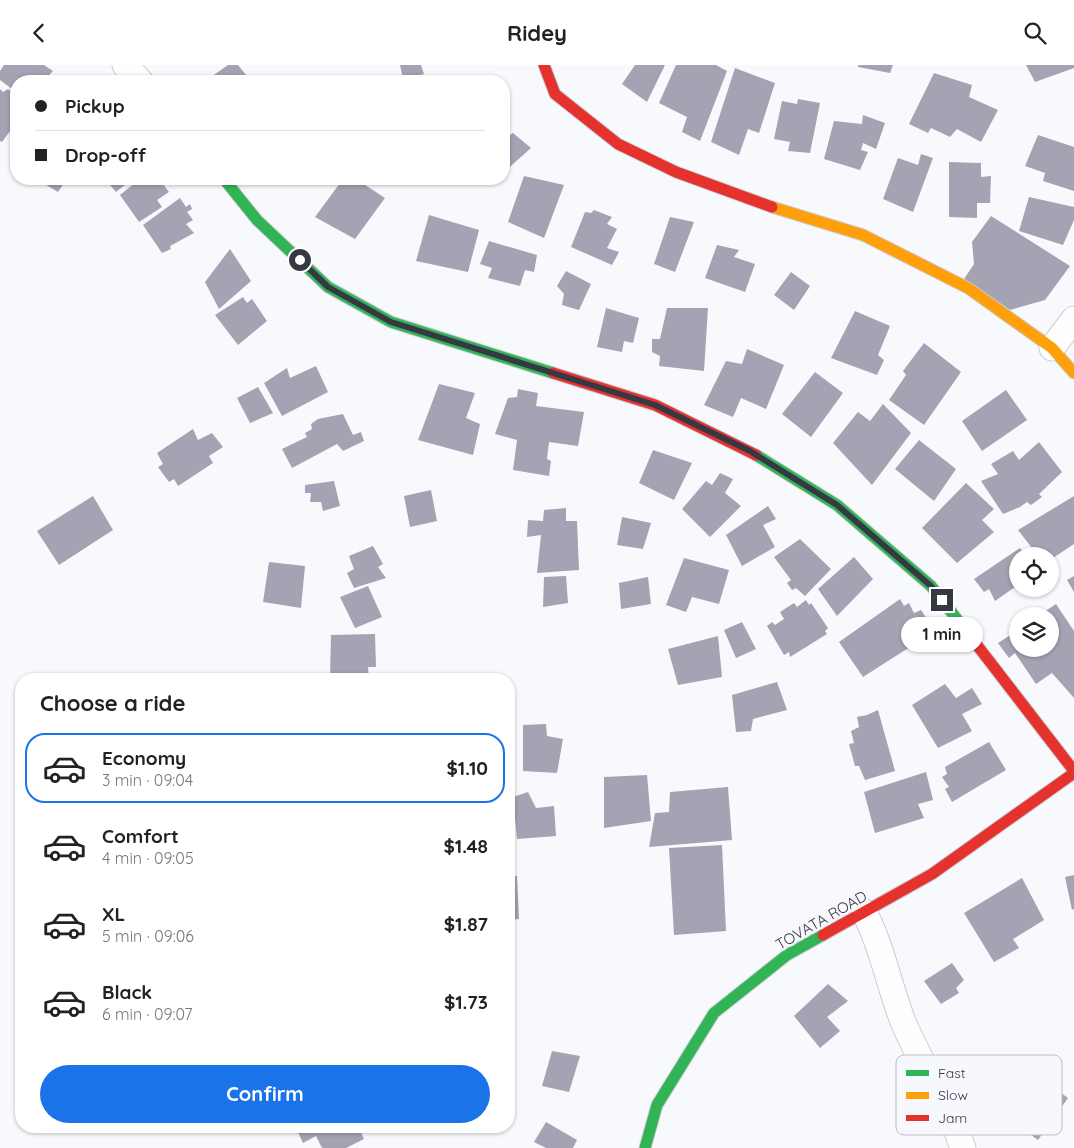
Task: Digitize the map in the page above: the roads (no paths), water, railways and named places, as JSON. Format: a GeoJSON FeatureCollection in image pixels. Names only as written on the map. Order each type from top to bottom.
{"type":"FeatureCollection","features":[{"type":"Feature","properties":{"kind":"street"},"geometry":{"type":"LineString","coordinates":[[125,65],[134,75]]}},
{"type":"Feature","properties":{"kind":"street"},"geometry":{"type":"LineString","coordinates":[[544,65],[555,95],[618,144],[676,172],[769,206],[863,235],[968,288],[1052,348],[1074,373]]}},
{"type":"Feature","properties":{"kind":"street"},"geometry":{"type":"LineString","coordinates":[[229,185],[257,220],[328,287],[391,322],[655,405],[750,451],[837,505],[931,586],[1074,772]]}},
{"type":"Feature","properties":{"kind":"street"},"geometry":{"type":"LineString","coordinates":[[1052,348],[1074,319]]}},
{"type":"Feature","properties":{"kind":"street","name":"TOVATA ROAD"},"geometry":{"type":"LineString","coordinates":[[645,1148],[657,1105],[714,1013],[787,955],[932,874],[1074,772]]}},
{"type":"Feature","properties":{"kind":"street"},"geometry":{"type":"LineString","coordinates":[[864,912],[873,929],[904,1022],[919,1055]]}},
{"type":"Feature","properties":{"kind":"street"},"geometry":{"type":"LineString","coordinates":[[958,1135],[963,1148]]}}]}
